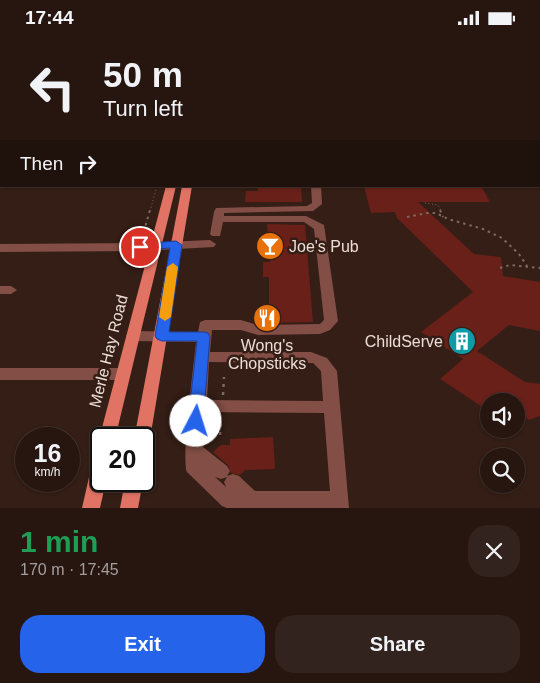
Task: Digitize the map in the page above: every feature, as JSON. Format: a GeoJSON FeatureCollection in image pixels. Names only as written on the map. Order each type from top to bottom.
{"type":"FeatureCollection","features":[{"type":"Feature","properties":{"kind":"main road","name":"Merle Hay Road"},"geometry":{"type":"LineString","coordinates":[[110,427],[171,187]]}},
{"type":"Feature","properties":{"kind":"main road"},"geometry":{"type":"LineString","coordinates":[[144,427],[162,336],[187,187]]}},
{"type":"Feature","properties":{"kind":"main road"},"geometry":{"type":"LineString","coordinates":[[91,508],[95,492]]}},
{"type":"Feature","properties":{"kind":"main road"},"geometry":{"type":"LineString","coordinates":[[129,508],[132,492]]}},
{"type":"Feature","properties":{"kind":"street"},"geometry":{"type":"LineString","coordinates":[[219,211],[309,209],[317,204],[316,187]]}},
{"type":"Feature","properties":{"kind":"street"},"geometry":{"type":"LineString","coordinates":[[133,336],[162,336],[246,321],[258,330],[320,329],[325,327],[330,321],[320,227],[306,219],[252,223],[219,211]]}},
{"type":"Feature","properties":{"kind":"street"},"geometry":{"type":"LineString","coordinates":[[216,234],[219,211]]}},
{"type":"Feature","properties":{"kind":"street"},"geometry":{"type":"LineString","coordinates":[[0,248],[210,245]]}},
{"type":"Feature","properties":{"kind":"street"},"geometry":{"type":"LineString","coordinates":[[201,357],[319,358],[325,362],[330,371],[339,503],[250,499],[228,500],[193,467],[193,449],[201,357],[205,327]]}},
{"type":"Feature","properties":{"kind":"street"},"geometry":{"type":"LineString","coordinates":[[0,374],[49,369],[122,374]]}},
{"type":"Feature","properties":{"kind":"street"},"geometry":{"type":"LineString","coordinates":[[197,406],[332,407]]}},
{"type":"Feature","properties":{"kind":"street"},"geometry":{"type":"LineString","coordinates":[[193,449],[250,499]]}},
{"type":"Feature","properties":{"kind":"path"},"geometry":{"type":"LineString","coordinates":[[140,247],[157,187]]}},
{"type":"Feature","properties":{"kind":"path"},"geometry":{"type":"LineString","coordinates":[[426,203],[438,205],[443,217]]}},
{"type":"Feature","properties":{"kind":"path"},"geometry":{"type":"LineString","coordinates":[[407,217],[430,212],[482,228],[505,239],[517,250],[527,266]]}},
{"type":"Feature","properties":{"kind":"path"},"geometry":{"type":"LineString","coordinates":[[500,268],[510,265],[540,268]]}},
{"type":"Feature","properties":{"kind":"building"},"geometry":{"type":"Polygon","coordinates":[[[258,187],[301,187],[302,202],[245,202],[246,191],[258,191],[258,187]]]}},
{"type":"Feature","properties":{"kind":"building","name":"ChildServe"},"geometry":{"type":"Polygon","coordinates":[[[364,187],[482,187],[490,202],[418,202],[474,254],[501,257],[503,276],[540,282],[540,331],[509,325],[477,351],[525,382],[540,384],[540,416],[529,420],[525,417],[525,393],[480,393],[480,405],[440,379],[463,359],[421,332],[473,292],[397,218],[395,212],[371,213],[364,187]]]}},
{"type":"Feature","properties":{"kind":"building"},"geometry":{"type":"Polygon","coordinates":[[[267,224],[305,225],[313,322],[267,323],[269,277],[263,277],[263,262],[270,262],[267,224]]]}},
{"type":"Feature","properties":{"kind":"building"},"geometry":{"type":"Polygon","coordinates":[[[273,437],[275,469],[245,470],[240,475],[231,473],[228,465],[213,452],[221,445],[230,445],[230,439],[273,437]]]}},
{"type":"Feature","properties":{"kind":"slow traffic"},"geometry":{"type":"LineString","coordinates":[[165,317],[173,267]]}},
{"type":"Feature","properties":{"kind":"place","name":"Joe's Pub"},"geometry":{"type":"Point","coordinates":[270,246]}},
{"type":"Feature","properties":{"kind":"place","name":"Wong's Chopsticks"},"geometry":{"type":"Point","coordinates":[267,318]}},
{"type":"Feature","properties":{"kind":"place","name":"ChildServe"},"geometry":{"type":"Point","coordinates":[462,341]}},
{"type":"Feature","properties":{"kind":"route"},"geometry":{"type":"LineString","coordinates":[[140,247],[176,245],[162,336],[204,337],[196,421]]}}]}
